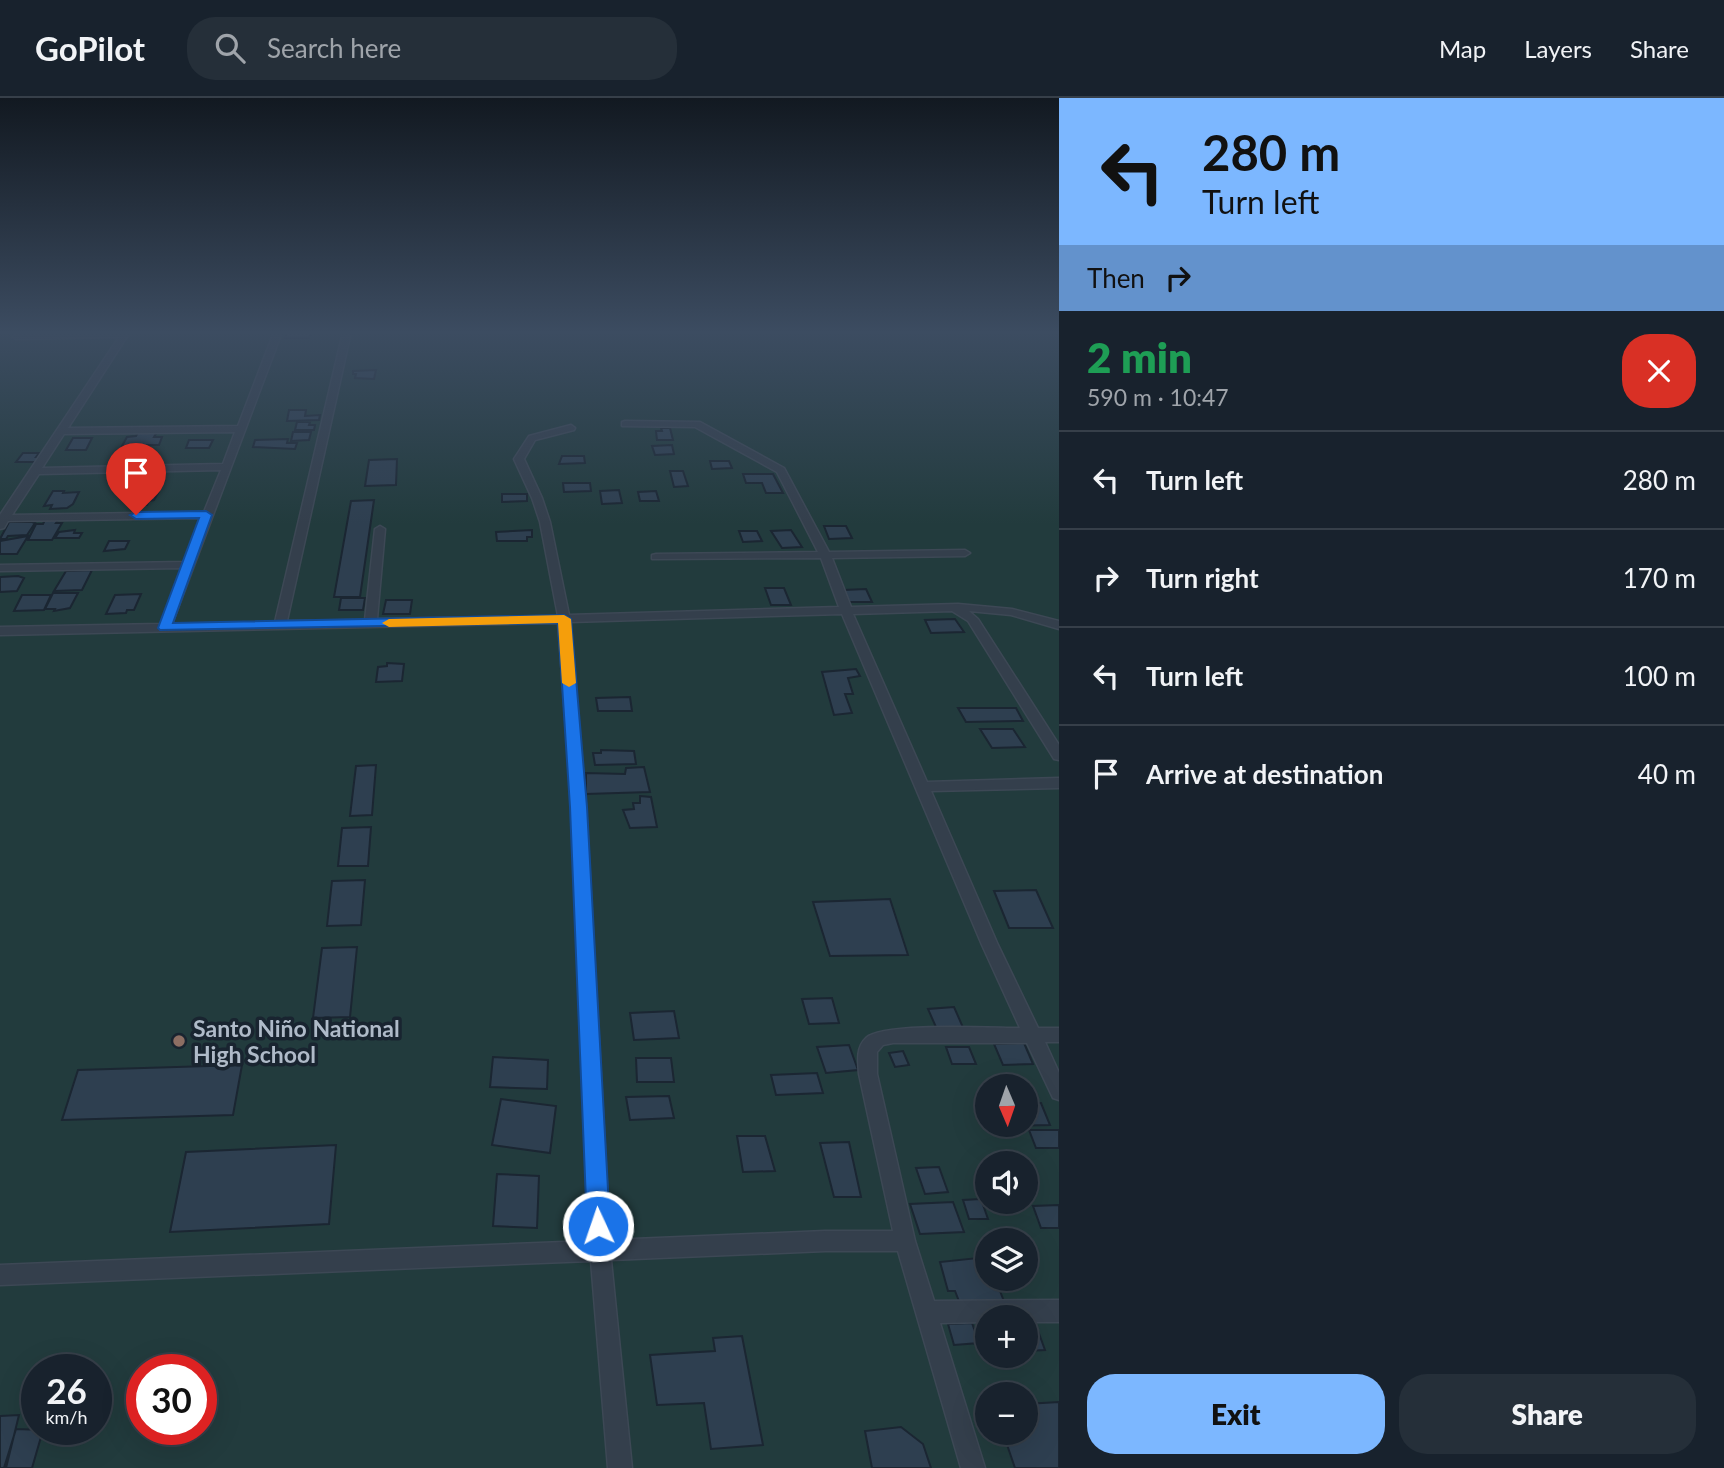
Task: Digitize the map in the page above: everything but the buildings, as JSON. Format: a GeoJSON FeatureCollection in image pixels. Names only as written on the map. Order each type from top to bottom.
{"type":"FeatureCollection","features":[{"type":"Feature","properties":{"kind":"street"},"geometry":{"type":"LineString","coordinates":[[2,521],[84,396]]}},
{"type":"Feature","properties":{"kind":"street"},"geometry":{"type":"LineString","coordinates":[[165,628],[254,396]]}},
{"type":"Feature","properties":{"kind":"street"},"geometry":{"type":"LineString","coordinates":[[280,625],[332,396]]}},
{"type":"Feature","properties":{"kind":"street"},"geometry":{"type":"LineString","coordinates":[[625,424],[697,424],[768,460],[785,474],[825,554],[846,610],[922,787],[1059,1092]]}},
{"type":"Feature","properties":{"kind":"street"},"geometry":{"type":"LineString","coordinates":[[571,428],[532,438],[519,459],[530,479],[545,522],[564,619],[579,807],[600,1250],[620,1468]]}},
{"type":"Feature","properties":{"kind":"street"},"geometry":{"type":"LineString","coordinates":[[61,431],[241,429]]}},
{"type":"Feature","properties":{"kind":"street"},"geometry":{"type":"LineString","coordinates":[[36,471],[225,467]]}},
{"type":"Feature","properties":{"kind":"street"},"geometry":{"type":"LineString","coordinates":[[2,521],[206,515]]}},
{"type":"Feature","properties":{"kind":"street"},"geometry":{"type":"LineString","coordinates":[[371,623],[380,529]]}},
{"type":"Feature","properties":{"kind":"street"},"geometry":{"type":"LineString","coordinates":[[656,557],[965,554]]}},
{"type":"Feature","properties":{"kind":"street"},"geometry":{"type":"LineString","coordinates":[[0,568],[187,565]]}},
{"type":"Feature","properties":{"kind":"street"},"geometry":{"type":"LineString","coordinates":[[955,607],[972,619],[1059,757]]}},
{"type":"Feature","properties":{"kind":"street"},"geometry":{"type":"LineString","coordinates":[[0,631],[564,619],[955,607],[1012,612],[1059,625]]}},
{"type":"Feature","properties":{"kind":"street"},"geometry":{"type":"LineString","coordinates":[[922,787],[1059,783]]}},
{"type":"Feature","properties":{"kind":"street"},"geometry":{"type":"LineString","coordinates":[[972,1468],[905,1241],[868,1074],[867,1051],[870,1043],[880,1037],[893,1035],[1059,1035]]}},
{"type":"Feature","properties":{"kind":"street"},"geometry":{"type":"LineString","coordinates":[[0,1275],[825,1241],[905,1241]]}},
{"type":"Feature","properties":{"kind":"street"},"geometry":{"type":"LineString","coordinates":[[927,1312],[1059,1311]]}},
{"type":"Feature","properties":{"kind":"green space"},"geometry":{"type":"Polygon","coordinates":[[[0,396],[1059,396],[1059,1468],[0,1468],[0,396]]]}},
{"type":"Feature","properties":{"kind":"slow traffic"},"geometry":{"type":"LineString","coordinates":[[389,623],[564,619],[569,683]]}},
{"type":"Feature","properties":{"kind":"place","name":"Santo Niño National High School"},"geometry":{"type":"Point","coordinates":[179,1041]}},
{"type":"Feature","properties":{"kind":"route"},"geometry":{"type":"LineString","coordinates":[[136,515],[206,515],[165,628],[564,619],[579,807],[598,1226]]}}]}
